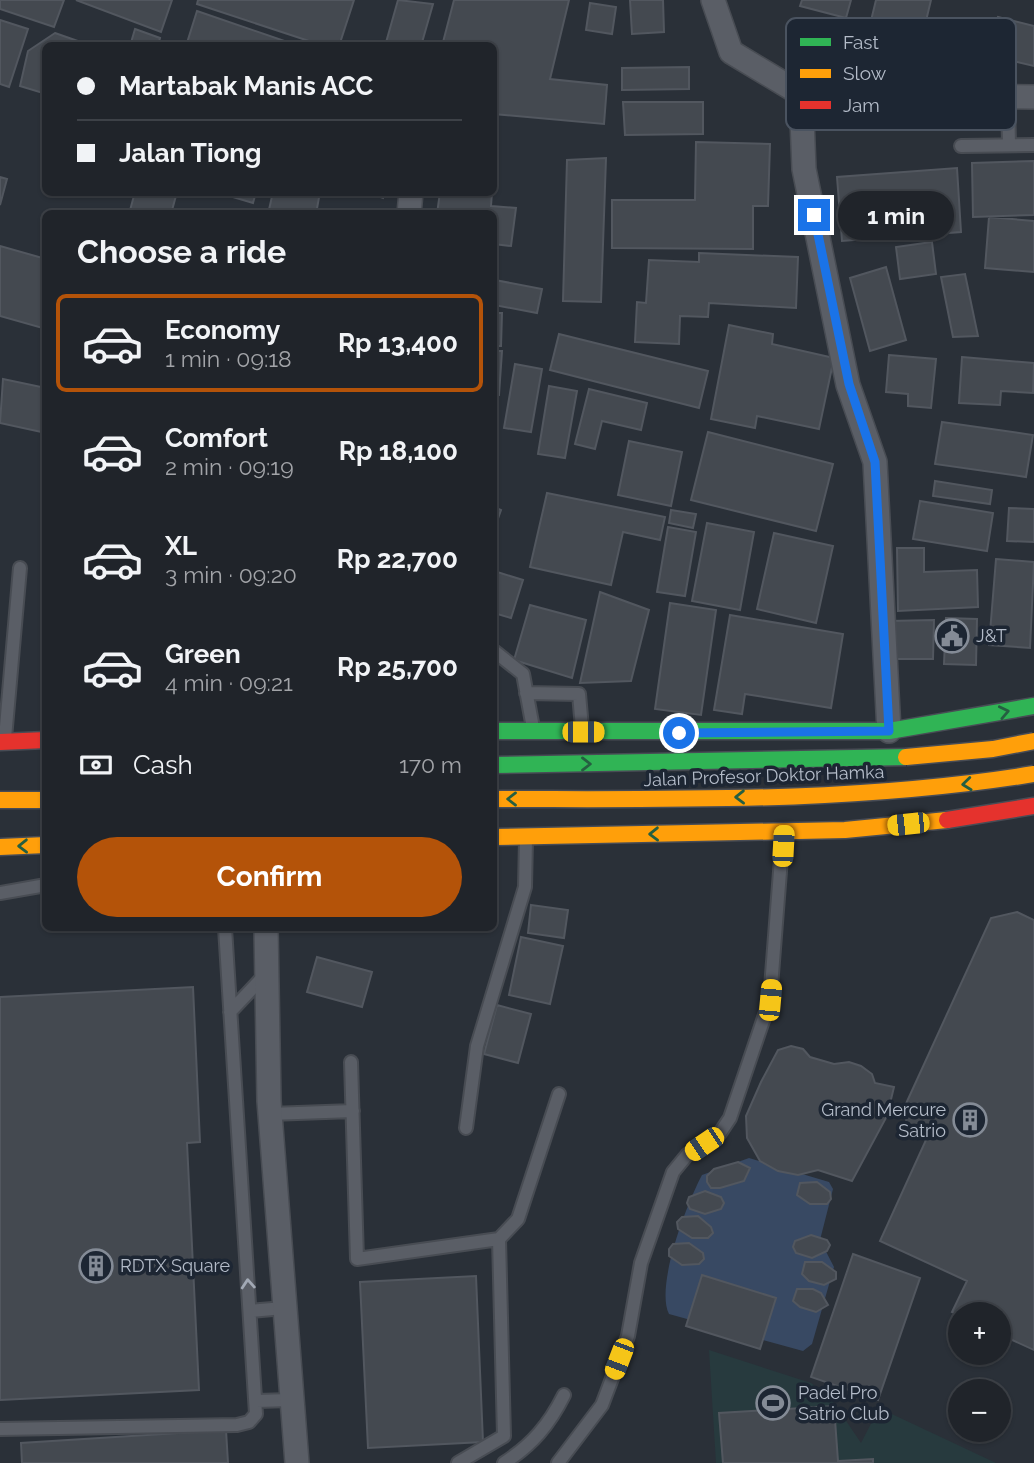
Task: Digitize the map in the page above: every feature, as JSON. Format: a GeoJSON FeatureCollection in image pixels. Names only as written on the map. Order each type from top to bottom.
{"type":"FeatureCollection","features":[{"type":"Feature","properties":{"kind":"main road"},"geometry":{"type":"LineString","coordinates":[[497,731],[889,731],[1034,706]]}},
{"type":"Feature","properties":{"kind":"main road"},"geometry":{"type":"LineString","coordinates":[[889,731],[873,784],[872,808],[881,820],[908,824]]}},
{"type":"Feature","properties":{"kind":"main road"},"geometry":{"type":"LineString","coordinates":[[751,832],[780,820],[788,805],[782,754],[769,732]]}},
{"type":"Feature","properties":{"kind":"main road"},"geometry":{"type":"LineString","coordinates":[[3,742],[42,740]]}},
{"type":"Feature","properties":{"kind":"main road","name":"Jalan Profesor Doktor Hamka"},"geometry":{"type":"LineString","coordinates":[[497,765],[890,759],[993,749],[1034,741]]}},
{"type":"Feature","properties":{"kind":"main road","name":"Jalan Profesor Doktor Hamka"},"geometry":{"type":"LineString","coordinates":[[497,799],[791,797],[993,782],[1034,774]]}},
{"type":"Feature","properties":{"kind":"main road"},"geometry":{"type":"LineString","coordinates":[[0,801],[42,792]]}},
{"type":"Feature","properties":{"kind":"main road"},"geometry":{"type":"LineString","coordinates":[[0,801],[42,800]]}},
{"type":"Feature","properties":{"kind":"main road"},"geometry":{"type":"LineString","coordinates":[[497,836],[845,830],[1034,806]]}},
{"type":"Feature","properties":{"kind":"main road"},"geometry":{"type":"LineString","coordinates":[[0,846],[42,845]]}},
{"type":"Feature","properties":{"kind":"street"},"geometry":{"type":"LineString","coordinates":[[713,0],[731,52],[786,85]]}},
{"type":"Feature","properties":{"kind":"street"},"geometry":{"type":"LineString","coordinates":[[1016,96],[1034,97]]}},
{"type":"Feature","properties":{"kind":"street"},"geometry":{"type":"LineString","coordinates":[[802,130],[804,169],[849,384],[875,462],[889,731]]}},
{"type":"Feature","properties":{"kind":"street"},"geometry":{"type":"LineString","coordinates":[[255,931],[265,968]]}},
{"type":"Feature","properties":{"kind":"street"},"geometry":{"type":"LineString","coordinates":[[265,931],[270,1114],[290,1400],[297,1463]]}},
{"type":"Feature","properties":{"kind":"lane"},"geometry":{"type":"LineString","coordinates":[[1009,130],[1009,145]]}},
{"type":"Feature","properties":{"kind":"lane"},"geometry":{"type":"LineString","coordinates":[[961,146],[1034,145]]}},
{"type":"Feature","properties":{"kind":"lane"},"geometry":{"type":"LineString","coordinates":[[3,742],[4,699],[20,568]]}},
{"type":"Feature","properties":{"kind":"lane"},"geometry":{"type":"LineString","coordinates":[[0,634],[14,634]]}},
{"type":"Feature","properties":{"kind":"lane"},"geometry":{"type":"LineString","coordinates":[[497,653],[523,674],[534,732]]}},
{"type":"Feature","properties":{"kind":"lane"},"geometry":{"type":"LineString","coordinates":[[526,693],[579,694],[583,732]]}},
{"type":"Feature","properties":{"kind":"lane"},"geometry":{"type":"LineString","coordinates":[[558,1463],[602,1405],[628,1336],[641,1263],[673,1172],[687,1156],[720,1133],[730,1118],[770,1000],[783,832]]}},
{"type":"Feature","properties":{"kind":"lane"},"geometry":{"type":"LineString","coordinates":[[466,1128],[477,1046],[525,887],[526,836]]}},
{"type":"Feature","properties":{"kind":"lane"},"geometry":{"type":"LineString","coordinates":[[0,893],[42,886]]}},
{"type":"Feature","properties":{"kind":"lane"},"geometry":{"type":"LineString","coordinates":[[0,1429],[237,1425],[249,1422],[256,1414],[225,931]]}},
{"type":"Feature","properties":{"kind":"lane"},"geometry":{"type":"LineString","coordinates":[[230,1012],[265,968]]}},
{"type":"Feature","properties":{"kind":"lane"},"geometry":{"type":"LineString","coordinates":[[351,1062],[357,1259],[499,1239],[518,1219],[559,1094]]}},
{"type":"Feature","properties":{"kind":"lane"},"geometry":{"type":"LineString","coordinates":[[270,1114],[353,1111]]}},
{"type":"Feature","properties":{"kind":"lane"},"geometry":{"type":"LineString","coordinates":[[458,1463],[504,1436],[499,1239]]}},
{"type":"Feature","properties":{"kind":"lane"},"geometry":{"type":"LineString","coordinates":[[250,1311],[284,1308]]}},
{"type":"Feature","properties":{"kind":"lane"},"geometry":{"type":"LineString","coordinates":[[504,1463],[525,1450],[551,1423],[564,1395]]}},
{"type":"Feature","properties":{"kind":"lane"},"geometry":{"type":"LineString","coordinates":[[257,1401],[290,1400]]}},
{"type":"Feature","properties":{"kind":"green space","name":"Padel Pro Satrio Club"},"geometry":{"type":"Polygon","coordinates":[[[709,1350],[811,1383],[830,1397],[861,1443],[879,1408],[996,1463],[716,1463],[709,1350]]]}},
{"type":"Feature","properties":{"kind":"water"},"geometry":{"type":"Polygon","coordinates":[[[749,1158],[829,1182],[833,1189],[820,1240],[834,1267],[812,1344],[803,1351],[669,1314],[666,1284],[669,1265],[681,1224],[702,1175],[749,1158]]]}},
{"type":"Feature","properties":{"kind":"building"},"geometry":{"type":"Polygon","coordinates":[[[0,0],[64,0],[54,27],[0,9],[0,0]]]}},
{"type":"Feature","properties":{"kind":"building"},"geometry":{"type":"Polygon","coordinates":[[[76,0],[172,0],[161,32],[76,0]]]}},
{"type":"Feature","properties":{"kind":"building"},"geometry":{"type":"Polygon","coordinates":[[[198,0],[354,0],[340,42],[312,42],[197,4],[198,0]]]}},
{"type":"Feature","properties":{"kind":"building"},"geometry":{"type":"Polygon","coordinates":[[[398,0],[433,4],[422,42],[386,42],[398,0]]]}},
{"type":"Feature","properties":{"kind":"building"},"geometry":{"type":"Polygon","coordinates":[[[454,0],[569,0],[550,79],[607,85],[604,124],[497,114],[497,42],[443,42],[454,0]]]}},
{"type":"Feature","properties":{"kind":"building"},"geometry":{"type":"Polygon","coordinates":[[[630,0],[663,0],[664,32],[632,34],[630,0]]]}},
{"type":"Feature","properties":{"kind":"building"},"geometry":{"type":"Polygon","coordinates":[[[802,0],[851,0],[846,18],[800,6],[802,0]]]}},
{"type":"Feature","properties":{"kind":"building"},"geometry":{"type":"Polygon","coordinates":[[[876,0],[931,0],[927,18],[872,18],[876,0]]]}},
{"type":"Feature","properties":{"kind":"building"},"geometry":{"type":"Polygon","coordinates":[[[590,3],[616,7],[612,34],[586,30],[590,3]]]}},
{"type":"Feature","properties":{"kind":"building"},"geometry":{"type":"Polygon","coordinates":[[[197,11],[287,42],[187,42],[197,11]]]}},
{"type":"Feature","properties":{"kind":"building"},"geometry":{"type":"Polygon","coordinates":[[[0,20],[28,29],[9,87],[0,84],[0,20]]]}},
{"type":"Feature","properties":{"kind":"building"},"geometry":{"type":"Polygon","coordinates":[[[1016,22],[1034,26],[1034,66],[1016,62],[1016,22]]]}},
{"type":"Feature","properties":{"kind":"building"},"geometry":{"type":"Polygon","coordinates":[[[135,29],[160,38],[159,42],[131,42],[135,29]]]}},
{"type":"Feature","properties":{"kind":"building"},"geometry":{"type":"Polygon","coordinates":[[[55,33],[81,42],[42,42],[42,93],[20,86],[28,51],[55,33]]]}},
{"type":"Feature","properties":{"kind":"building"},"geometry":{"type":"Polygon","coordinates":[[[689,67],[689,89],[622,90],[622,68],[689,67]]]}},
{"type":"Feature","properties":{"kind":"building"},"geometry":{"type":"Polygon","coordinates":[[[623,102],[703,102],[703,134],[625,135],[623,102]]]}},
{"type":"Feature","properties":{"kind":"building"},"geometry":{"type":"Polygon","coordinates":[[[696,142],[770,144],[768,206],[753,206],[753,249],[612,248],[612,200],[695,200],[696,142]]]}},
{"type":"Feature","properties":{"kind":"building"},"geometry":{"type":"Polygon","coordinates":[[[606,158],[601,302],[563,301],[567,160],[606,158]]]}},
{"type":"Feature","properties":{"kind":"building"},"geometry":{"type":"Polygon","coordinates":[[[1034,161],[1034,215],[973,217],[972,163],[1034,161]]]}},
{"type":"Feature","properties":{"kind":"building"},"geometry":{"type":"Polygon","coordinates":[[[957,168],[961,232],[842,241],[837,177],[957,168]]]}},
{"type":"Feature","properties":{"kind":"building"},"geometry":{"type":"Polygon","coordinates":[[[0,177],[7,179],[0,205],[0,177]]]}},
{"type":"Feature","properties":{"kind":"building"},"geometry":{"type":"Polygon","coordinates":[[[134,196],[176,196],[172,210],[130,210],[134,196]]]}},
{"type":"Feature","properties":{"kind":"building"},"geometry":{"type":"Polygon","coordinates":[[[229,196],[255,196],[253,203],[229,196]]]}},
{"type":"Feature","properties":{"kind":"building"},"geometry":{"type":"Polygon","coordinates":[[[272,196],[319,196],[317,210],[269,210],[272,196]]]}},
{"type":"Feature","properties":{"kind":"building"},"geometry":{"type":"Polygon","coordinates":[[[439,196],[492,196],[491,206],[516,208],[511,246],[497,244],[497,210],[438,210],[439,196]]]}},
{"type":"Feature","properties":{"kind":"building"},"geometry":{"type":"Polygon","coordinates":[[[989,217],[1034,221],[1034,272],[985,268],[989,217]]]}},
{"type":"Feature","properties":{"kind":"building"},"geometry":{"type":"Polygon","coordinates":[[[932,242],[936,274],[900,279],[896,247],[932,242]]]}},
{"type":"Feature","properties":{"kind":"building"},"geometry":{"type":"Polygon","coordinates":[[[0,246],[42,258],[42,328],[0,316],[0,246]]]}},
{"type":"Feature","properties":{"kind":"building"},"geometry":{"type":"Polygon","coordinates":[[[699,253],[798,257],[796,308],[709,303],[708,317],[680,316],[679,344],[635,342],[637,302],[646,303],[649,260],[699,262],[699,253]]]}},
{"type":"Feature","properties":{"kind":"building"},"geometry":{"type":"Polygon","coordinates":[[[886,267],[906,340],[870,351],[850,278],[886,267]]]}},
{"type":"Feature","properties":{"kind":"building"},"geometry":{"type":"Polygon","coordinates":[[[965,274],[978,336],[953,337],[941,277],[965,274]]]}},
{"type":"Feature","properties":{"kind":"building"},"geometry":{"type":"Polygon","coordinates":[[[497,280],[542,289],[537,313],[497,306],[497,280]]]}},
{"type":"Feature","properties":{"kind":"building"},"geometry":{"type":"Polygon","coordinates":[[[497,313],[502,313],[501,346],[497,346],[497,313]]]}},
{"type":"Feature","properties":{"kind":"building"},"geometry":{"type":"Polygon","coordinates":[[[729,325],[773,334],[772,344],[834,358],[819,429],[757,416],[755,428],[711,419],[729,325]]]}},
{"type":"Feature","properties":{"kind":"building"},"geometry":{"type":"Polygon","coordinates":[[[559,334],[708,371],[699,408],[550,370],[559,334]]]}},
{"type":"Feature","properties":{"kind":"building"},"geometry":{"type":"Polygon","coordinates":[[[497,351],[502,351],[499,395],[497,351]]]}},
{"type":"Feature","properties":{"kind":"building"},"geometry":{"type":"Polygon","coordinates":[[[889,355],[936,359],[931,408],[908,406],[908,394],[886,392],[889,355]]]}},
{"type":"Feature","properties":{"kind":"building"},"geometry":{"type":"Polygon","coordinates":[[[962,357],[1034,363],[1033,393],[1001,391],[1000,405],[959,403],[962,357]]]}},
{"type":"Feature","properties":{"kind":"building"},"geometry":{"type":"Polygon","coordinates":[[[515,364],[542,369],[531,432],[504,428],[515,364]]]}},
{"type":"Feature","properties":{"kind":"building"},"geometry":{"type":"Polygon","coordinates":[[[3,379],[42,387],[42,432],[0,423],[3,379]]]}},
{"type":"Feature","properties":{"kind":"building"},"geometry":{"type":"Polygon","coordinates":[[[549,386],[577,391],[565,458],[538,454],[549,386]]]}},
{"type":"Feature","properties":{"kind":"building"},"geometry":{"type":"Polygon","coordinates":[[[589,389],[647,403],[641,430],[602,421],[595,449],[575,444],[589,389]]]}},
{"type":"Feature","properties":{"kind":"building"},"geometry":{"type":"Polygon","coordinates":[[[942,422],[1033,435],[1026,477],[935,464],[942,422]]]}},
{"type":"Feature","properties":{"kind":"building"},"geometry":{"type":"Polygon","coordinates":[[[708,432],[833,464],[816,531],[691,500],[708,432]]]}},
{"type":"Feature","properties":{"kind":"building"},"geometry":{"type":"Polygon","coordinates":[[[629,441],[682,452],[671,506],[618,495],[629,441]]]}},
{"type":"Feature","properties":{"kind":"building"},"geometry":{"type":"Polygon","coordinates":[[[935,481],[992,490],[990,504],[933,496],[935,481]]]}},
{"type":"Feature","properties":{"kind":"building"},"geometry":{"type":"Polygon","coordinates":[[[547,493],[665,517],[660,540],[623,532],[611,585],[530,567],[547,493]]]}},
{"type":"Feature","properties":{"kind":"building"},"geometry":{"type":"Polygon","coordinates":[[[920,501],[993,513],[987,551],[913,539],[920,501]]]}},
{"type":"Feature","properties":{"kind":"building"},"geometry":{"type":"Polygon","coordinates":[[[1009,508],[1034,509],[1034,542],[1007,541],[1009,508]]]}},
{"type":"Feature","properties":{"kind":"building"},"geometry":{"type":"Polygon","coordinates":[[[671,510],[696,514],[693,528],[669,523],[671,510]]]}},
{"type":"Feature","properties":{"kind":"building"},"geometry":{"type":"Polygon","coordinates":[[[707,523],[754,532],[740,610],[692,601],[707,523]]]}},
{"type":"Feature","properties":{"kind":"building"},"geometry":{"type":"Polygon","coordinates":[[[668,527],[696,532],[685,596],[657,592],[668,527]]]}},
{"type":"Feature","properties":{"kind":"building"},"geometry":{"type":"Polygon","coordinates":[[[774,533],[833,546],[816,623],[757,609],[774,533]]]}},
{"type":"Feature","properties":{"kind":"building"},"geometry":{"type":"Polygon","coordinates":[[[897,548],[924,548],[924,572],[977,570],[978,607],[898,611],[897,548]]]}},
{"type":"Feature","properties":{"kind":"building"},"geometry":{"type":"Polygon","coordinates":[[[996,559],[1034,562],[1030,648],[989,645],[996,559]]]}},
{"type":"Feature","properties":{"kind":"building"},"geometry":{"type":"Polygon","coordinates":[[[497,572],[523,580],[511,618],[497,614],[497,572]]]}},
{"type":"Feature","properties":{"kind":"building"},"geometry":{"type":"Polygon","coordinates":[[[600,592],[649,610],[631,681],[580,683],[600,592]]]}},
{"type":"Feature","properties":{"kind":"building"},"geometry":{"type":"Polygon","coordinates":[[[670,603],[716,610],[701,715],[655,709],[670,603]]]}},
{"type":"Feature","properties":{"kind":"building"},"geometry":{"type":"Polygon","coordinates":[[[530,605],[586,620],[572,678],[514,660],[530,605]]]}},
{"type":"Feature","properties":{"kind":"building"},"geometry":{"type":"Polygon","coordinates":[[[730,615],[843,634],[831,708],[745,694],[742,714],[714,710],[730,615]]]}},
{"type":"Feature","properties":{"kind":"building"},"geometry":{"type":"Polygon","coordinates":[[[946,618],[977,619],[976,665],[944,664],[946,618]]]}},
{"type":"Feature","properties":{"kind":"building"},"geometry":{"type":"Polygon","coordinates":[[[934,620],[933,659],[889,659],[889,621],[934,620]]]}},
{"type":"Feature","properties":{"kind":"building"},"geometry":{"type":"Polygon","coordinates":[[[531,905],[568,910],[564,938],[528,933],[531,905]]]}},
{"type":"Feature","properties":{"kind":"building","name":"Grand Mercure Satrio"},"geometry":{"type":"Polygon","coordinates":[[[1017,912],[1034,920],[1034,1350],[1011,1339],[1011,1302],[957,1302],[967,1281],[880,1241],[926,1140],[908,1132],[904,1108],[991,918],[1017,912]]]}},
{"type":"Feature","properties":{"kind":"building"},"geometry":{"type":"Polygon","coordinates":[[[521,937],[563,946],[550,1004],[509,995],[521,937]]]}},
{"type":"Feature","properties":{"kind":"building"},"geometry":{"type":"Polygon","coordinates":[[[317,957],[372,972],[362,1007],[307,992],[317,957]]]}},
{"type":"Feature","properties":{"kind":"building","name":"RDTX Square"},"geometry":{"type":"Polygon","coordinates":[[[193,987],[200,1142],[187,1143],[199,1390],[0,1400],[0,997],[193,987]]]}},
{"type":"Feature","properties":{"kind":"building"},"geometry":{"type":"Polygon","coordinates":[[[497,1005],[531,1014],[518,1063],[484,1054],[497,1005]]]}},
{"type":"Feature","properties":{"kind":"building"},"geometry":{"type":"Polygon","coordinates":[[[791,1046],[803,1049],[810,1057],[834,1064],[849,1062],[861,1066],[872,1074],[875,1083],[894,1087],[887,1116],[852,1181],[818,1170],[798,1175],[778,1171],[760,1161],[747,1138],[746,1116],[761,1082],[778,1050],[791,1046]]]}},
{"type":"Feature","properties":{"kind":"building"},"geometry":{"type":"Polygon","coordinates":[[[738,1162],[750,1168],[744,1181],[711,1188],[707,1176],[714,1169],[738,1162]]]}},
{"type":"Feature","properties":{"kind":"building"},"geometry":{"type":"Polygon","coordinates":[[[817,1182],[830,1192],[831,1199],[827,1204],[810,1204],[797,1195],[800,1183],[817,1182]]]}},
{"type":"Feature","properties":{"kind":"building"},"geometry":{"type":"Polygon","coordinates":[[[705,1191],[721,1197],[724,1203],[721,1209],[705,1214],[690,1209],[687,1203],[689,1197],[705,1191]]]}},
{"type":"Feature","properties":{"kind":"building"},"geometry":{"type":"Polygon","coordinates":[[[698,1216],[711,1227],[713,1233],[708,1238],[692,1238],[678,1229],[677,1222],[682,1217],[698,1216]]]}},
{"type":"Feature","properties":{"kind":"building"},"geometry":{"type":"Polygon","coordinates":[[[811,1235],[827,1240],[830,1245],[827,1251],[812,1258],[796,1253],[793,1247],[795,1241],[811,1235]]]}},
{"type":"Feature","properties":{"kind":"building"},"geometry":{"type":"Polygon","coordinates":[[[689,1243],[703,1253],[704,1259],[699,1264],[682,1265],[669,1256],[669,1249],[673,1244],[689,1243]]]}},
{"type":"Feature","properties":{"kind":"building"},"geometry":{"type":"Polygon","coordinates":[[[853,1254],[920,1278],[878,1400],[811,1377],[853,1254]]]}},
{"type":"Feature","properties":{"kind":"building"},"geometry":{"type":"Polygon","coordinates":[[[805,1262],[822,1262],[836,1272],[836,1279],[824,1285],[809,1281],[802,1274],[805,1262]]]}},
{"type":"Feature","properties":{"kind":"building"},"geometry":{"type":"Polygon","coordinates":[[[702,1275],[776,1298],[760,1349],[686,1326],[702,1275]]]}},
{"type":"Feature","properties":{"kind":"building"},"geometry":{"type":"Polygon","coordinates":[[[476,1276],[483,1442],[368,1448],[360,1282],[476,1276]]]}},
{"type":"Feature","properties":{"kind":"building"},"geometry":{"type":"Polygon","coordinates":[[[797,1289],[813,1289],[821,1293],[828,1305],[816,1312],[800,1307],[793,1301],[797,1289]]]}},
{"type":"Feature","properties":{"kind":"building"},"geometry":{"type":"Polygon","coordinates":[[[834,1406],[838,1461],[873,1459],[873,1463],[723,1463],[719,1413],[834,1406]]]}},
{"type":"Feature","properties":{"kind":"building"},"geometry":{"type":"Polygon","coordinates":[[[226,1430],[228,1463],[22,1463],[21,1443],[226,1430]]]}},
{"type":"Feature","properties":{"kind":"traffic: fast"},"geometry":{"type":"LineString","coordinates":[[497,731],[889,731],[1034,706]]}},
{"type":"Feature","properties":{"kind":"traffic: fast"},"geometry":{"type":"LineString","coordinates":[[497,765],[906,757]]}},
{"type":"Feature","properties":{"kind":"traffic: slow"},"geometry":{"type":"LineString","coordinates":[[906,757],[993,749],[1034,741]]}},
{"type":"Feature","properties":{"kind":"traffic: slow"},"geometry":{"type":"LineString","coordinates":[[497,799],[697,799],[832,795],[1034,774]]}},
{"type":"Feature","properties":{"kind":"traffic: slow"},"geometry":{"type":"LineString","coordinates":[[0,800],[42,800]]}},
{"type":"Feature","properties":{"kind":"traffic: slow"},"geometry":{"type":"LineString","coordinates":[[497,837],[845,830],[947,820]]}},
{"type":"Feature","properties":{"kind":"traffic: slow"},"geometry":{"type":"LineString","coordinates":[[0,847],[42,845]]}},
{"type":"Feature","properties":{"kind":"traffic: jam"},"geometry":{"type":"LineString","coordinates":[[0,742],[42,740]]}},
{"type":"Feature","properties":{"kind":"traffic: jam"},"geometry":{"type":"LineString","coordinates":[[947,820],[1034,806]]}},
{"type":"Feature","properties":{"kind":"place","name":"J&T"},"geometry":{"type":"Point","coordinates":[952,636]}},
{"type":"Feature","properties":{"kind":"place","name":"Grand Mercure Satrio"},"geometry":{"type":"Point","coordinates":[970,1120]}},
{"type":"Feature","properties":{"kind":"place","name":"RDTX Square"},"geometry":{"type":"Point","coordinates":[96,1266]}},
{"type":"Feature","properties":{"kind":"place","name":"Padel Pro Satrio Club"},"geometry":{"type":"Point","coordinates":[773,1403]}},
{"type":"Feature","properties":{"kind":"route"},"geometry":{"type":"LineString","coordinates":[[679,733],[889,731],[875,462],[849,384],[814,215]]}}]}
